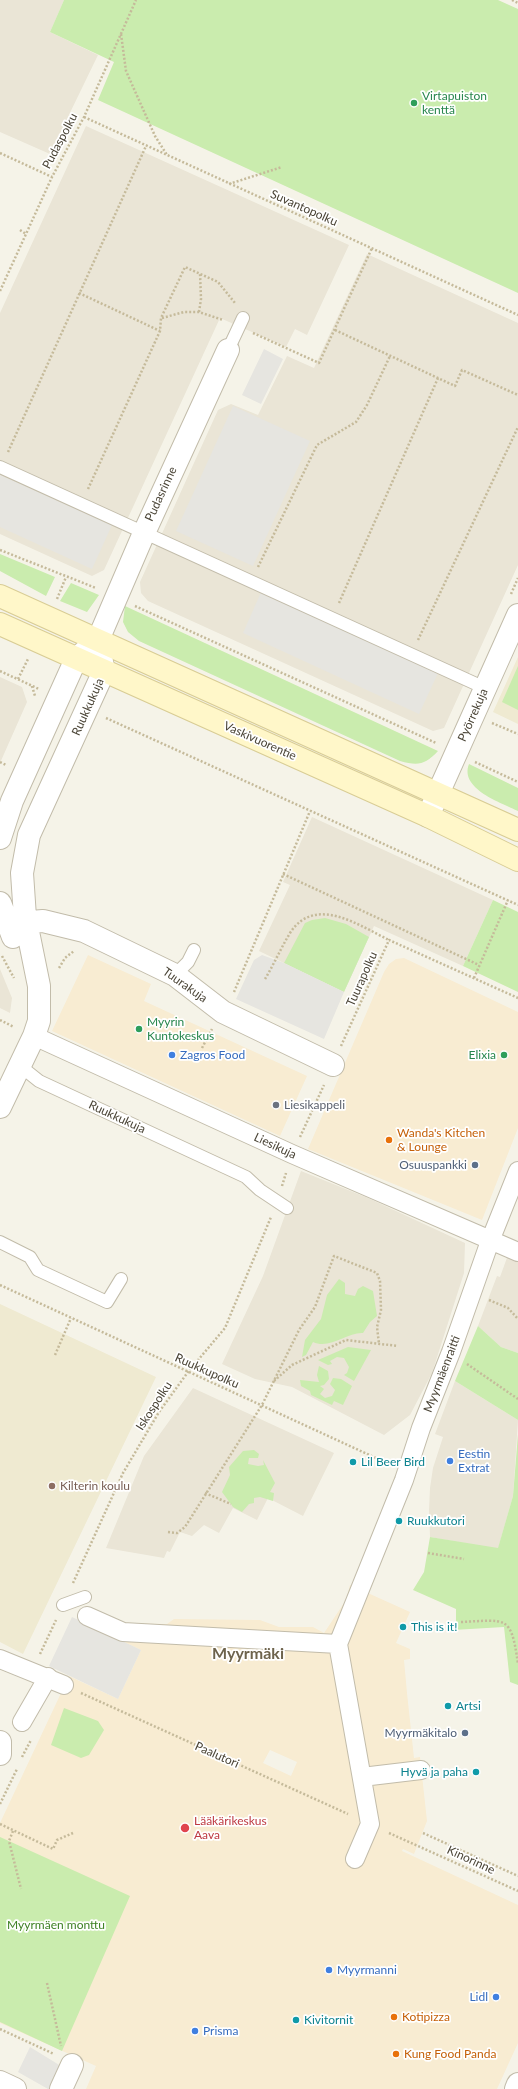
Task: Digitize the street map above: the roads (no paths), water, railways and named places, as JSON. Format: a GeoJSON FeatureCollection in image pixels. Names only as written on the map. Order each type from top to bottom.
{"type":"FeatureCollection","features":[{"type":"Feature","properties":{"kind":"main road","name":"Vaskivuorentie"},"geometry":{"type":"LineString","coordinates":[[0,596],[518,830]]}},
{"type":"Feature","properties":{"kind":"main road","name":"Vaskivuorentie"},"geometry":{"type":"LineString","coordinates":[[0,624],[104,672],[428,816],[518,860]]}},
{"type":"Feature","properties":{"kind":"street","name":"Pudasrinne"},"geometry":{"type":"LineString","coordinates":[[98,640],[144,533],[228,350]]}},
{"type":"Feature","properties":{"kind":"street","name":"Pyörrekuja"},"geometry":{"type":"LineString","coordinates":[[428,816],[518,615]]}},
{"type":"Feature","properties":{"kind":"street"},"geometry":{"type":"LineString","coordinates":[[0,838],[12,801],[76,659],[98,640]]}},
{"type":"Feature","properties":{"kind":"street","name":"Ruukkukuja"},"geometry":{"type":"LineString","coordinates":[[17,923],[22,873],[29,835],[104,672],[98,640]]}},
{"type":"Feature","properties":{"kind":"street","name":"Ruukkukuja"},"geometry":{"type":"LineString","coordinates":[[0,903],[17,923],[38,986],[39,1021],[34,1036],[19,1065]]}},
{"type":"Feature","properties":{"kind":"street","name":"Tuurakuja"},"geometry":{"type":"LineString","coordinates":[[17,923],[43,921],[84,931],[175,975],[223,1012],[333,1065]]}},
{"type":"Feature","properties":{"kind":"street","name":"Liesikuja"},"geometry":{"type":"LineString","coordinates":[[34,1036],[292,1154],[518,1252]]}},
{"type":"Feature","properties":{"kind":"street"},"geometry":{"type":"LineString","coordinates":[[3,1095],[19,1065]]}},
{"type":"Feature","properties":{"kind":"street","name":"Myyrmäenraitti"},"geometry":{"type":"LineString","coordinates":[[338,1644],[406,1472],[421,1428],[451,1352],[490,1241],[518,1171]]}},
{"type":"Feature","properties":{"kind":"street"},"geometry":{"type":"LineString","coordinates":[[87,1616],[124,1632],[338,1644],[370,1824],[355,1859]]}},
{"type":"Feature","properties":{"kind":"street"},"geometry":{"type":"LineString","coordinates":[[0,1659],[64,1685]]}},
{"type":"Feature","properties":{"kind":"street"},"geometry":{"type":"LineString","coordinates":[[27,1729],[40,1674]]}},
{"type":"Feature","properties":{"kind":"street"},"geometry":{"type":"LineString","coordinates":[[0,1742],[0,1754]]}},
{"type":"Feature","properties":{"kind":"street"},"geometry":{"type":"LineString","coordinates":[[362,1777],[421,1770]]}},
{"type":"Feature","properties":{"kind":"street"},"geometry":{"type":"LineString","coordinates":[[61,2089],[66,2061]]}},
{"type":"Feature","properties":{"kind":"street"},"geometry":{"type":"LineString","coordinates":[[0,2082],[15,2089]]}},
{"type":"Feature","properties":{"kind":"street"},"geometry":{"type":"LineString","coordinates":[[516,2089],[518,2084]]}},
{"type":"Feature","properties":{"kind":"lane"},"geometry":{"type":"LineString","coordinates":[[228,350],[241,322]]}},
{"type":"Feature","properties":{"kind":"lane"},"geometry":{"type":"LineString","coordinates":[[0,468],[485,688]]}},
{"type":"Feature","properties":{"kind":"lane"},"geometry":{"type":"LineString","coordinates":[[175,975],[188,962],[194,950]]}},
{"type":"Feature","properties":{"kind":"lane","name":"Ruukkukuja"},"geometry":{"type":"LineString","coordinates":[[19,1065],[40,1081],[246,1177],[276,1202],[287,1208]]}},
{"type":"Feature","properties":{"kind":"lane"},"geometry":{"type":"LineString","coordinates":[[0,1242],[30,1257],[38,1270],[107,1302],[121,1280]]}},
{"type":"Feature","properties":{"kind":"lane"},"geometry":{"type":"LineString","coordinates":[[63,1605],[85,1597]]}},
{"type":"Feature","properties":{"kind":"place","name":"Virtapuiston kenttä"},"geometry":{"type":"Point","coordinates":[414,103]}},
{"type":"Feature","properties":{"kind":"place","name":"Myyrin Kuntokeskus"},"geometry":{"type":"Point","coordinates":[139,1029]}},
{"type":"Feature","properties":{"kind":"place","name":"Zagros Food"},"geometry":{"type":"Point","coordinates":[172,1055]}},
{"type":"Feature","properties":{"kind":"place","name":"Elixia"},"geometry":{"type":"Point","coordinates":[504,1055]}},
{"type":"Feature","properties":{"kind":"place","name":"Liesikappeli"},"geometry":{"type":"Point","coordinates":[276,1105]}},
{"type":"Feature","properties":{"kind":"place","name":"Wanda's Kitchen & Lounge"},"geometry":{"type":"Point","coordinates":[389,1140]}},
{"type":"Feature","properties":{"kind":"place","name":"Osuuspankki"},"geometry":{"type":"Point","coordinates":[475,1165]}},
{"type":"Feature","properties":{"kind":"place","name":"Eestin Extrat"},"geometry":{"type":"Point","coordinates":[450,1461]}},
{"type":"Feature","properties":{"kind":"place","name":"Lil Beer Bird"},"geometry":{"type":"Point","coordinates":[353,1462]}},
{"type":"Feature","properties":{"kind":"place","name":"Kilterin koulu"},"geometry":{"type":"Point","coordinates":[52,1486]}},
{"type":"Feature","properties":{"kind":"place","name":"Ruukkutori"},"geometry":{"type":"Point","coordinates":[399,1521]}},
{"type":"Feature","properties":{"kind":"place","name":"This is it!"},"geometry":{"type":"Point","coordinates":[403,1627]}},
{"type":"Feature","properties":{"kind":"place","name":"Artsi"},"geometry":{"type":"Point","coordinates":[448,1706]}},
{"type":"Feature","properties":{"kind":"place","name":"Myyrmäkitalo"},"geometry":{"type":"Point","coordinates":[465,1733]}},
{"type":"Feature","properties":{"kind":"place","name":"Hyvä ja paha"},"geometry":{"type":"Point","coordinates":[476,1772]}},
{"type":"Feature","properties":{"kind":"place","name":"Lääkärikeskus Aava"},"geometry":{"type":"Point","coordinates":[185,1828]}},
{"type":"Feature","properties":{"kind":"place","name":"Myyrmanni"},"geometry":{"type":"Point","coordinates":[329,1970]}},
{"type":"Feature","properties":{"kind":"place","name":"Lidl"},"geometry":{"type":"Point","coordinates":[496,1997]}},
{"type":"Feature","properties":{"kind":"place","name":"Kotipizza"},"geometry":{"type":"Point","coordinates":[394,2017]}},
{"type":"Feature","properties":{"kind":"place","name":"Kivitornit"},"geometry":{"type":"Point","coordinates":[296,2020]}},
{"type":"Feature","properties":{"kind":"place","name":"Prisma"},"geometry":{"type":"Point","coordinates":[195,2031]}},
{"type":"Feature","properties":{"kind":"place","name":"Kung Food Panda"},"geometry":{"type":"Point","coordinates":[396,2054]}},
{"type":"Feature","properties":{"kind":"district","name":"Myyrmäki"},"geometry":{"type":"Point","coordinates":[248,1654]}},
{"type":"Feature","properties":{"kind":"park label","name":"Myyrmäen monttu"},"geometry":{"type":"Point","coordinates":[56,1925]}}]}
